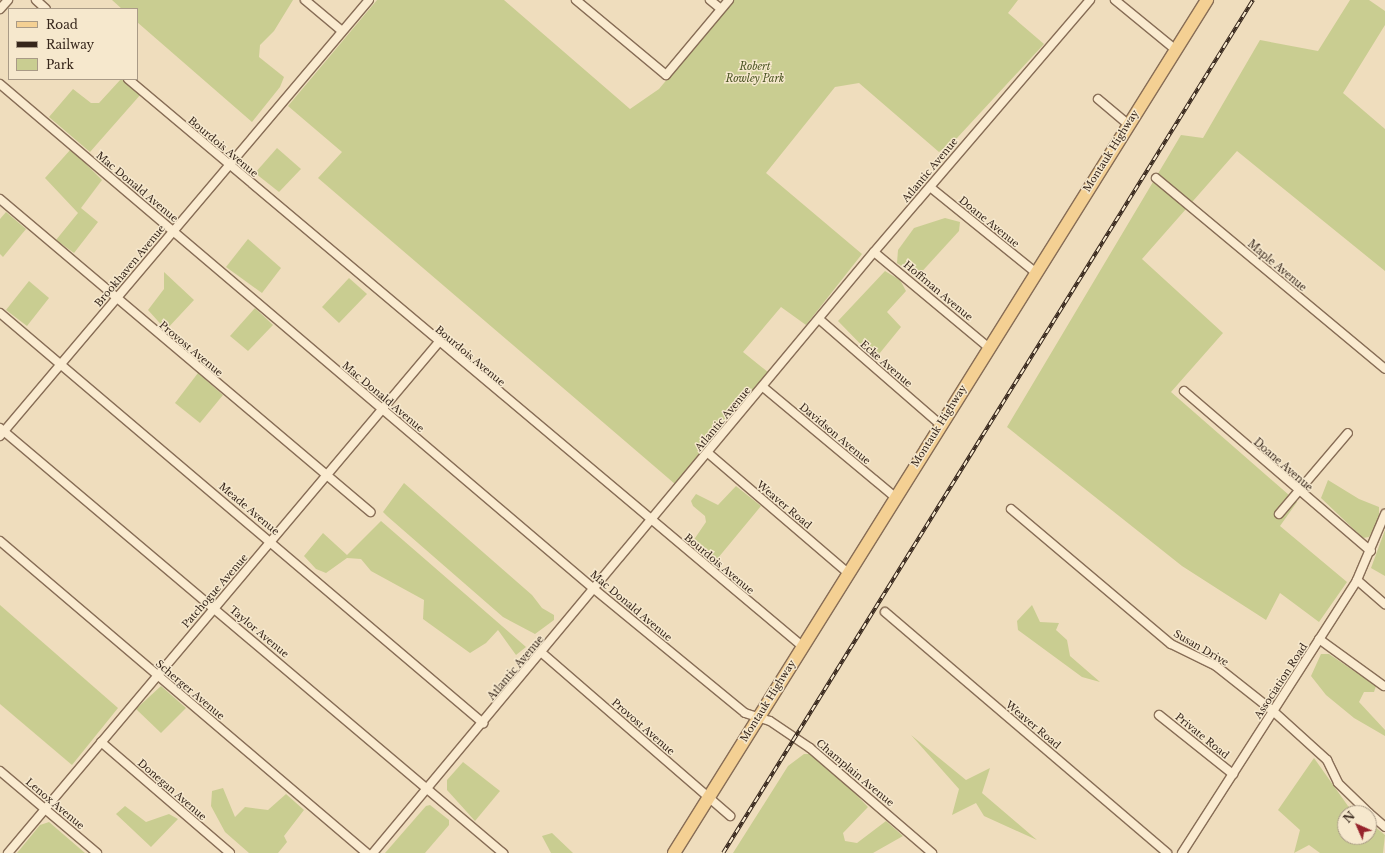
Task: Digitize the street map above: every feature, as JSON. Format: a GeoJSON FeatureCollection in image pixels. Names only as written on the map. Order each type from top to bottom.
{"type":"FeatureCollection","features":[{"type":"Feature","properties":{"kind":"main road","name":"Montauk Highway"},"geometry":{"type":"LineString","coordinates":[[674,853],[988,347],[1207,0]]}},
{"type":"Feature","properties":{"kind":"street"},"geometry":{"type":"LineString","coordinates":[[0,9],[8,0]]}},
{"type":"Feature","properties":{"kind":"street"},"geometry":{"type":"LineString","coordinates":[[36,0],[45,8]]}},
{"type":"Feature","properties":{"kind":"street"},"geometry":{"type":"LineString","coordinates":[[305,0],[342,31]]}},
{"type":"Feature","properties":{"kind":"street","name":"Brookhaven Avenue"},"geometry":{"type":"LineString","coordinates":[[1,432],[61,364],[369,0]]}},
{"type":"Feature","properties":{"kind":"street"},"geometry":{"type":"LineString","coordinates":[[576,0],[666,74],[729,0]]}},
{"type":"Feature","properties":{"kind":"street"},"geometry":{"type":"LineString","coordinates":[[710,0],[721,9]]}},
{"type":"Feature","properties":{"kind":"street","name":"Atlantic Avenue"},"geometry":{"type":"LineString","coordinates":[[373,853],[542,653],[874,252],[1090,0]]}},
{"type":"Feature","properties":{"kind":"street"},"geometry":{"type":"LineString","coordinates":[[1115,0],[1176,50]]}},
{"type":"Feature","properties":{"kind":"street","name":"Bourdois Avenue"},"geometry":{"type":"LineString","coordinates":[[129,80],[438,343],[802,646]]}},
{"type":"Feature","properties":{"kind":"street","name":"Mac Donald Avenue"},"geometry":{"type":"LineString","coordinates":[[0,84],[594,589],[745,713],[758,717]]}},
{"type":"Feature","properties":{"kind":"street"},"geometry":{"type":"LineString","coordinates":[[1098,99],[1128,124]]}},
{"type":"Feature","properties":{"kind":"street","name":"Maple Avenue"},"geometry":{"type":"LineString","coordinates":[[1156,178],[1385,369]]}},
{"type":"Feature","properties":{"kind":"street","name":"Doane Avenue"},"geometry":{"type":"LineString","coordinates":[[930,187],[1035,272]]}},
{"type":"Feature","properties":{"kind":"street","name":"Provost Avenue"},"geometry":{"type":"LineString","coordinates":[[0,199],[115,299],[370,512]]}},
{"type":"Feature","properties":{"kind":"street","name":"Hoffman Avenue"},"geometry":{"type":"LineString","coordinates":[[874,252],[988,347]]}},
{"type":"Feature","properties":{"kind":"street","name":"Meade Avenue"},"geometry":{"type":"LineString","coordinates":[[0,313],[271,540],[483,723]]}},
{"type":"Feature","properties":{"kind":"street","name":"Ecke Avenue"},"geometry":{"type":"LineString","coordinates":[[819,319],[940,424]]}},
{"type":"Feature","properties":{"kind":"street","name":"Patchogue Avenue"},"geometry":{"type":"LineString","coordinates":[[8,853],[156,675],[438,343]]}},
{"type":"Feature","properties":{"kind":"street","name":"Davidson Avenue"},"geometry":{"type":"LineString","coordinates":[[763,387],[895,497]]}},
{"type":"Feature","properties":{"kind":"street","name":"Doane Avenue"},"geometry":{"type":"LineString","coordinates":[[1184,391],[1298,491],[1371,551]]}},
{"type":"Feature","properties":{"kind":"street","name":"Taylor Avenue"},"geometry":{"type":"LineString","coordinates":[[1,432],[214,608],[503,853]]}},
{"type":"Feature","properties":{"kind":"street"},"geometry":{"type":"LineString","coordinates":[[1279,514],[1348,433]]}},
{"type":"Feature","properties":{"kind":"street","name":"Weaver Road"},"geometry":{"type":"LineString","coordinates":[[708,453],[848,573]]}},
{"type":"Feature","properties":{"kind":"street","name":"Susan Drive"},"geometry":{"type":"LineString","coordinates":[[1011,509],[1171,644],[1216,666],[1273,711],[1327,760],[1338,783],[1361,805]]}},
{"type":"Feature","properties":{"kind":"street","name":"Association Road"},"geometry":{"type":"LineString","coordinates":[[1182,853],[1357,580],[1371,551],[1385,514]]}},
{"type":"Feature","properties":{"kind":"street","name":"Scherger Avenue"},"geometry":{"type":"LineString","coordinates":[[0,541],[367,853]]}},
{"type":"Feature","properties":{"kind":"street"},"geometry":{"type":"LineString","coordinates":[[1357,580],[1385,604]]}},
{"type":"Feature","properties":{"kind":"street","name":"Weaver Road"},"geometry":{"type":"LineString","coordinates":[[885,612],[1167,853]]}},
{"type":"Feature","properties":{"kind":"street"},"geometry":{"type":"LineString","coordinates":[[1319,639],[1384,686]]}},
{"type":"Feature","properties":{"kind":"street","name":"Provost Avenue"},"geometry":{"type":"LineString","coordinates":[[542,653],[730,816]]}},
{"type":"Feature","properties":{"kind":"street","name":"Private Road"},"geometry":{"type":"LineString","coordinates":[[1159,715],[1233,774]]}},
{"type":"Feature","properties":{"kind":"street","name":"Champlain Avenue"},"geometry":{"type":"LineString","coordinates":[[758,717],[810,748],[932,853]]}},
{"type":"Feature","properties":{"kind":"street","name":"Donegan Avenue"},"geometry":{"type":"LineString","coordinates":[[101,742],[230,853]]}},
{"type":"Feature","properties":{"kind":"street","name":"Lenox Avenue"},"geometry":{"type":"LineString","coordinates":[[0,771],[96,853]]}},
{"type":"Feature","properties":{"kind":"street","name":"Susan Drive"},"geometry":{"type":"LineString","coordinates":[[1377,820],[1385,827]]}},
{"type":"Feature","properties":{"kind":"green space"},"geometry":{"type":"Polygon","coordinates":[[[112,0],[293,0],[274,31],[260,45],[259,57],[284,77],[280,87],[252,122],[138,23],[138,8],[121,8],[112,0]]]}},
{"type":"Feature","properties":{"kind":"green space","name":"Robert Rowley Park"},"geometry":{"type":"Polygon","coordinates":[[[377,0],[504,0],[630,109],[659,89],[733,0],[1018,0],[1008,13],[1044,44],[957,138],[939,152],[859,83],[835,87],[766,173],[862,254],[806,325],[781,307],[743,352],[769,373],[675,484],[318,178],[342,152],[288,106],[377,0]]]}},
{"type":"Feature","properties":{"kind":"green space"},"geometry":{"type":"Polygon","coordinates":[[[1350,0],[1369,0],[1385,11],[1385,25],[1343,93],[1385,129],[1385,271],[1237,151],[1142,259],[1223,333],[1171,392],[1297,502],[1280,526],[1347,582],[1319,622],[1280,593],[1266,620],[1182,566],[1007,427],[1181,135],[1203,138],[1260,40],[1318,51],[1350,0]]]}},
{"type":"Feature","properties":{"kind":"green space"},"geometry":{"type":"Polygon","coordinates":[[[120,80],[122,80],[141,94],[90,152],[49,117],[73,89],[91,103],[99,103],[120,80]]]}},
{"type":"Feature","properties":{"kind":"green space"},"geometry":{"type":"Polygon","coordinates":[[[277,148],[301,169],[279,192],[255,173],[277,148]]]}},
{"type":"Feature","properties":{"kind":"green space"},"geometry":{"type":"Polygon","coordinates":[[[71,149],[102,180],[81,208],[98,222],[74,253],[56,240],[78,213],[45,178],[71,149]]]}},
{"type":"Feature","properties":{"kind":"green space"},"geometry":{"type":"Polygon","coordinates":[[[6,212],[26,229],[3,257],[0,254],[0,219],[6,212]]]}},
{"type":"Feature","properties":{"kind":"green space"},"geometry":{"type":"Polygon","coordinates":[[[945,218],[960,222],[959,231],[917,277],[897,263],[898,250],[914,228],[945,218]]]}},
{"type":"Feature","properties":{"kind":"green space"},"geometry":{"type":"Polygon","coordinates":[[[248,239],[281,268],[262,293],[226,267],[248,239]]]}},
{"type":"Feature","properties":{"kind":"green space"},"geometry":{"type":"Polygon","coordinates":[[[885,271],[900,280],[906,291],[887,312],[901,327],[875,359],[838,321],[885,271]]]}},
{"type":"Feature","properties":{"kind":"green space"},"geometry":{"type":"Polygon","coordinates":[[[164,272],[194,300],[166,330],[148,310],[164,289],[164,272]]]}},
{"type":"Feature","properties":{"kind":"green space"},"geometry":{"type":"Polygon","coordinates":[[[349,278],[367,294],[339,323],[322,307],[349,278]]]}},
{"type":"Feature","properties":{"kind":"green space"},"geometry":{"type":"Polygon","coordinates":[[[29,281],[49,298],[27,326],[6,310],[29,281]]]}},
{"type":"Feature","properties":{"kind":"green space"},"geometry":{"type":"Polygon","coordinates":[[[255,308],[273,325],[248,351],[230,336],[255,308]]]}},
{"type":"Feature","properties":{"kind":"green space"},"geometry":{"type":"Polygon","coordinates":[[[198,373],[223,395],[200,423],[175,403],[198,373]]]}},
{"type":"Feature","properties":{"kind":"green space"},"geometry":{"type":"Polygon","coordinates":[[[1328,480],[1359,499],[1379,507],[1379,519],[1369,537],[1363,538],[1321,498],[1328,480]]]}},
{"type":"Feature","properties":{"kind":"green space"},"geometry":{"type":"Polygon","coordinates":[[[404,483],[532,595],[542,608],[554,615],[554,620],[535,634],[503,617],[387,516],[383,512],[404,483]]]}},
{"type":"Feature","properties":{"kind":"green space"},"geometry":{"type":"Polygon","coordinates":[[[736,486],[761,506],[713,564],[691,544],[706,522],[705,516],[693,506],[691,501],[696,494],[718,505],[736,486]]]}},
{"type":"Feature","properties":{"kind":"green space"},"geometry":{"type":"Polygon","coordinates":[[[381,521],[526,647],[516,655],[498,630],[486,643],[470,653],[423,619],[424,600],[371,571],[361,559],[347,558],[326,573],[316,569],[304,556],[323,533],[347,555],[381,521]]]}},
{"type":"Feature","properties":{"kind":"green space"},"geometry":{"type":"Polygon","coordinates":[[[1385,530],[1385,576],[1371,568],[1385,530]]]}},
{"type":"Feature","properties":{"kind":"green space"},"geometry":{"type":"Polygon","coordinates":[[[0,605],[118,708],[72,765],[0,704],[0,605]]]}},
{"type":"Feature","properties":{"kind":"green space"},"geometry":{"type":"Polygon","coordinates":[[[1032,605],[1040,622],[1059,623],[1056,630],[1067,640],[1070,656],[1100,682],[1082,677],[1018,630],[1017,621],[1032,605]]]}},
{"type":"Feature","properties":{"kind":"green space"},"geometry":{"type":"Polygon","coordinates":[[[1321,654],[1329,654],[1376,686],[1374,692],[1364,692],[1359,702],[1385,730],[1385,736],[1354,718],[1326,695],[1311,676],[1321,654]]]}},
{"type":"Feature","properties":{"kind":"green space"},"geometry":{"type":"Polygon","coordinates":[[[161,686],[186,708],[161,733],[136,709],[161,686]]]}},
{"type":"Feature","properties":{"kind":"green space"},"geometry":{"type":"Polygon","coordinates":[[[911,735],[966,780],[990,768],[982,793],[1037,840],[984,816],[976,803],[952,815],[959,789],[911,735]]]}},
{"type":"Feature","properties":{"kind":"green space"},"geometry":{"type":"Polygon","coordinates":[[[804,754],[817,754],[868,807],[843,833],[845,841],[857,843],[886,821],[903,836],[873,853],[733,853],[788,766],[804,754]]]}},
{"type":"Feature","properties":{"kind":"green space"},"geometry":{"type":"Polygon","coordinates":[[[1314,758],[1347,805],[1337,805],[1337,845],[1377,845],[1377,828],[1385,835],[1383,853],[1320,853],[1309,845],[1294,853],[1300,830],[1278,810],[1314,758]]]}},
{"type":"Feature","properties":{"kind":"green space"},"geometry":{"type":"Polygon","coordinates":[[[463,762],[500,791],[475,821],[447,790],[447,780],[463,762]]]}},
{"type":"Feature","properties":{"kind":"green space"},"geometry":{"type":"Polygon","coordinates":[[[223,788],[235,817],[245,807],[268,810],[286,794],[304,810],[284,836],[287,842],[278,853],[249,853],[225,832],[211,806],[212,791],[223,788]]]}},
{"type":"Feature","properties":{"kind":"green space"},"geometry":{"type":"Polygon","coordinates":[[[430,805],[449,820],[449,825],[425,853],[385,853],[426,806],[430,805]]]}},
{"type":"Feature","properties":{"kind":"green space"},"geometry":{"type":"Polygon","coordinates":[[[125,806],[146,822],[169,814],[178,819],[151,847],[116,814],[125,806]]]}},
{"type":"Feature","properties":{"kind":"green space"},"geometry":{"type":"Polygon","coordinates":[[[49,822],[85,853],[17,853],[40,825],[49,822]]]}},
{"type":"Feature","properties":{"kind":"green space"},"geometry":{"type":"Polygon","coordinates":[[[552,833],[573,853],[551,853],[542,836],[552,833]]]}},
{"type":"Feature","properties":{"kind":"railway"},"geometry":{"type":"LineString","coordinates":[[723,853],[1253,0]]}}]}
